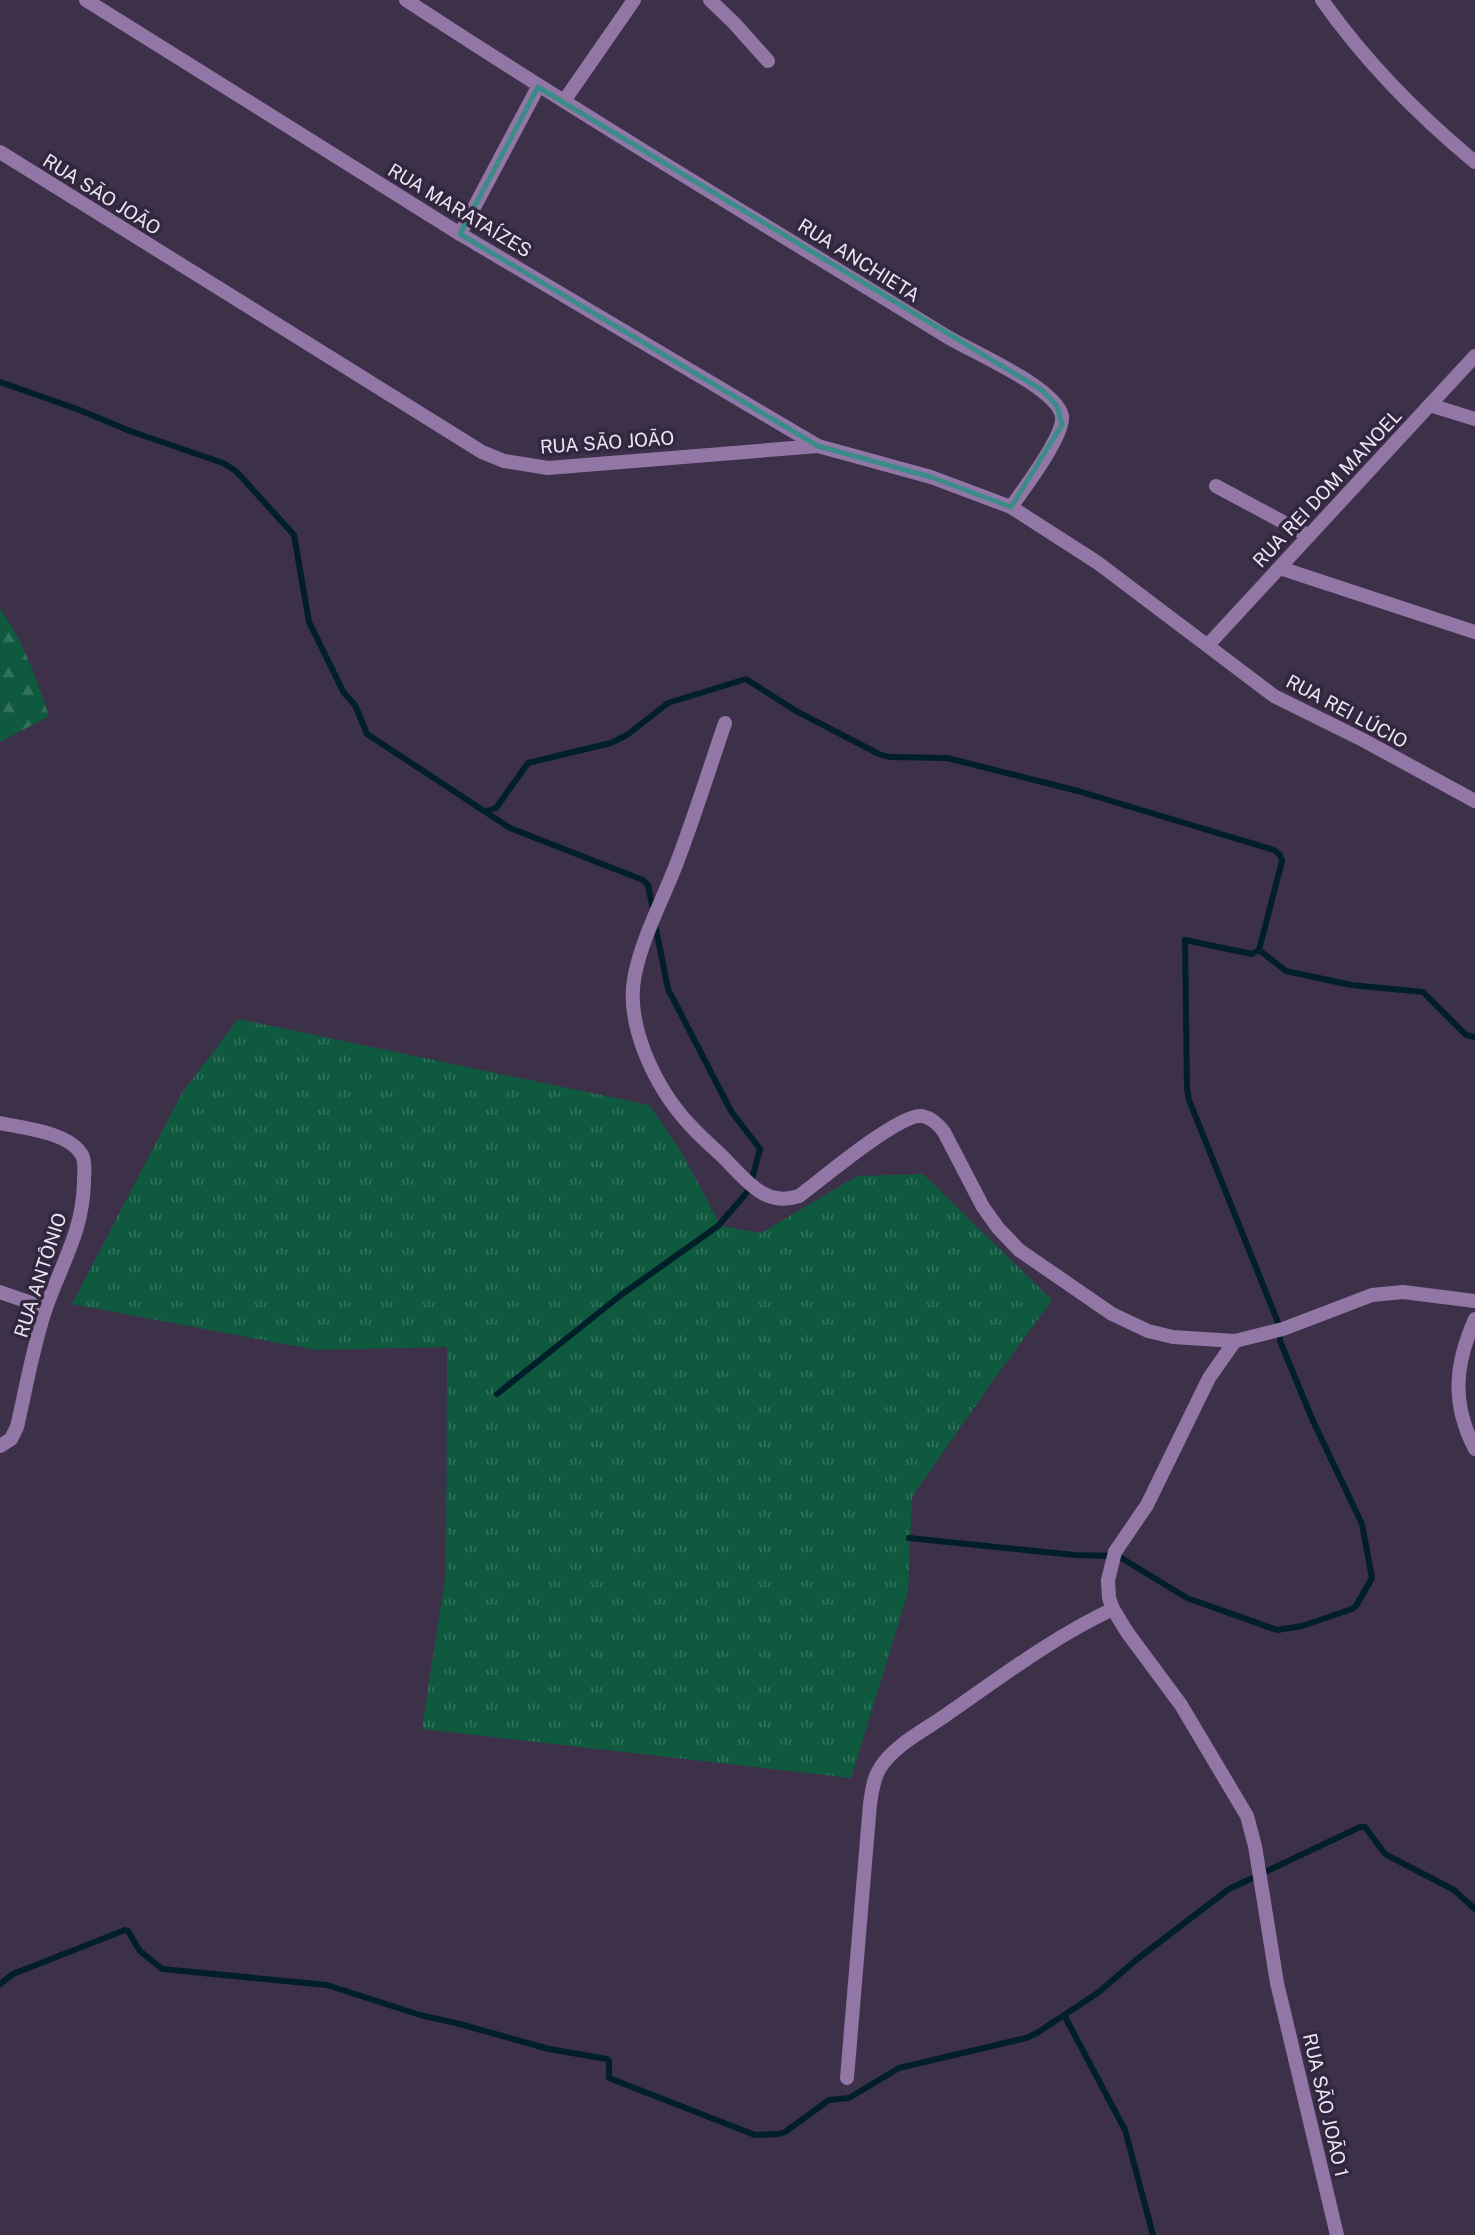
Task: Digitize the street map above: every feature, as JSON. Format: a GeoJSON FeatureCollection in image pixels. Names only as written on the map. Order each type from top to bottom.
{"type":"FeatureCollection","features":[{"type":"Feature","properties":{"kind":"street","name":"RUA MARATAÍZES"},"geometry":{"type":"LineString","coordinates":[[86,0],[460,234],[818,446]]}},
{"type":"Feature","properties":{"kind":"street","name":"RUA ANCHIETA"},"geometry":{"type":"LineString","coordinates":[[406,0],[538,87],[1051,397],[1062,415],[1062,425],[1056,439],[1011,507]]}},
{"type":"Feature","properties":{"kind":"street"},"geometry":{"type":"LineString","coordinates":[[564,101],[634,0]]}},
{"type":"Feature","properties":{"kind":"street"},"geometry":{"type":"LineString","coordinates":[[710,0],[768,61]]}},
{"type":"Feature","properties":{"kind":"street"},"geometry":{"type":"LineString","coordinates":[[1322,0],[1338,23],[1407,101],[1475,162]]}},
{"type":"Feature","properties":{"kind":"street"},"geometry":{"type":"LineString","coordinates":[[460,234],[538,87]]}},
{"type":"Feature","properties":{"kind":"street","name":"RUA SÃO JOÃO"},"geometry":{"type":"LineString","coordinates":[[0,152],[482,452],[504,461],[548,468],[818,446],[931,477],[1011,507],[1098,563],[1208,645]]}},
{"type":"Feature","properties":{"kind":"street","name":"RUA REI DOM MANOEL"},"geometry":{"type":"LineString","coordinates":[[1208,645],[1475,356]]}},
{"type":"Feature","properties":{"kind":"street"},"geometry":{"type":"LineString","coordinates":[[1430,405],[1475,419]]}},
{"type":"Feature","properties":{"kind":"street"},"geometry":{"type":"LineString","coordinates":[[1216,486],[1309,536]]}},
{"type":"Feature","properties":{"kind":"street"},"geometry":{"type":"LineString","coordinates":[[1280,568],[1475,632]]}},
{"type":"Feature","properties":{"kind":"street","name":"RUA REI LÚCIO"},"geometry":{"type":"LineString","coordinates":[[1208,645],[1274,696],[1475,800]]}},
{"type":"Feature","properties":{"kind":"street"},"geometry":{"type":"LineString","coordinates":[[725,723],[677,862],[640,953],[632,994],[642,1047],[656,1077],[689,1125],[760,1192],[775,1200],[799,1196],[898,1123],[913,1116],[930,1119],[938,1124],[983,1207],[1019,1250],[1112,1314],[1148,1331],[1173,1337],[1235,1341],[1294,1325],[1372,1295],[1403,1292],[1475,1301]]}},
{"type":"Feature","properties":{"kind":"street","name":"RUA ANTÔNIO"},"geometry":{"type":"LineString","coordinates":[[0,1123],[66,1140],[82,1155],[85,1162],[84,1196],[79,1226],[46,1308],[17,1427],[11,1438],[0,1446]]}},
{"type":"Feature","properties":{"kind":"street"},"geometry":{"type":"LineString","coordinates":[[0,1292],[46,1308]]}},
{"type":"Feature","properties":{"kind":"street"},"geometry":{"type":"LineString","coordinates":[[1475,1319],[1465,1342],[1458,1370],[1462,1416],[1475,1449]]}},
{"type":"Feature","properties":{"kind":"street"},"geometry":{"type":"LineString","coordinates":[[847,2078],[872,1792],[880,1768],[904,1745],[1041,1648],[1084,1622],[1113,1609],[1108,1580],[1115,1552],[1147,1505],[1209,1378],[1235,1341]]}},
{"type":"Feature","properties":{"kind":"street","name":"RUA SÃO JOÃO 1"},"geometry":{"type":"LineString","coordinates":[[1113,1609],[1181,1705],[1247,1816],[1255,1846],[1277,1983],[1337,2235]]}},
{"type":"Feature","properties":{"kind":"highlighted area"},"geometry":{"type":"Polygon","coordinates":[[[538,87],[1042,390],[1057,406],[1062,425],[1011,507],[931,477],[818,446],[460,234],[538,87]]]}},
{"type":"Feature","properties":{"kind":"green space"},"geometry":{"type":"Polygon","coordinates":[[[0,609],[23,647],[49,716],[0,742],[0,609]]]}},
{"type":"Feature","properties":{"kind":"green space"},"geometry":{"type":"Polygon","coordinates":[[[238,1019],[649,1105],[680,1150],[721,1226],[761,1233],[857,1176],[923,1174],[1052,1300],[912,1497],[908,1592],[851,1778],[422,1729],[446,1572],[447,1347],[316,1350],[72,1304],[182,1093],[238,1019]]]}},
{"type":"Feature","properties":{"kind":"waterway"},"geometry":{"type":"LineString","coordinates":[[0,382],[223,463],[236,471],[294,535],[309,622],[344,693],[355,705],[367,734],[510,828],[643,880],[648,885],[653,910]]}},
{"type":"Feature","properties":{"kind":"waterway"},"geometry":{"type":"LineString","coordinates":[[487,811],[496,808],[528,763],[611,743],[627,735],[668,703],[746,679],[796,711],[879,754],[889,757],[947,758],[1078,791],[1274,850],[1282,861],[1259,950]]}},
{"type":"Feature","properties":{"kind":"waterway"},"geometry":{"type":"LineString","coordinates":[[497,1394],[621,1295],[718,1226],[749,1190],[760,1149],[731,1111],[668,989],[655,924]]}},
{"type":"Feature","properties":{"kind":"waterway"},"geometry":{"type":"LineString","coordinates":[[909,1538],[1075,1555],[1118,1556],[1187,1598],[1277,1630],[1302,1626],[1356,1606],[1372,1578],[1362,1524],[1313,1421],[1280,1341],[1279,1325],[1189,1100],[1187,1088],[1185,940],[1252,954],[1259,950]]}},
{"type":"Feature","properties":{"kind":"waterway"},"geometry":{"type":"LineString","coordinates":[[1259,950],[1286,971],[1351,985],[1423,992],[1466,1035],[1475,1037]]}},
{"type":"Feature","properties":{"kind":"waterway"},"geometry":{"type":"LineString","coordinates":[[0,1984],[13,1974],[125,1930],[140,1951],[162,1969],[327,1985],[420,2015],[549,2049],[607,2059],[609,2078],[755,2135],[779,2134],[829,2100],[849,2098],[899,2068],[1026,2038],[1037,2033],[1099,1992],[1136,1960],[1229,1889],[1360,1827],[1365,1827],[1385,1854],[1454,1890],[1475,1909]]}},
{"type":"Feature","properties":{"kind":"waterway"},"geometry":{"type":"LineString","coordinates":[[1064,2015],[1125,2130],[1153,2235]]}}]}
